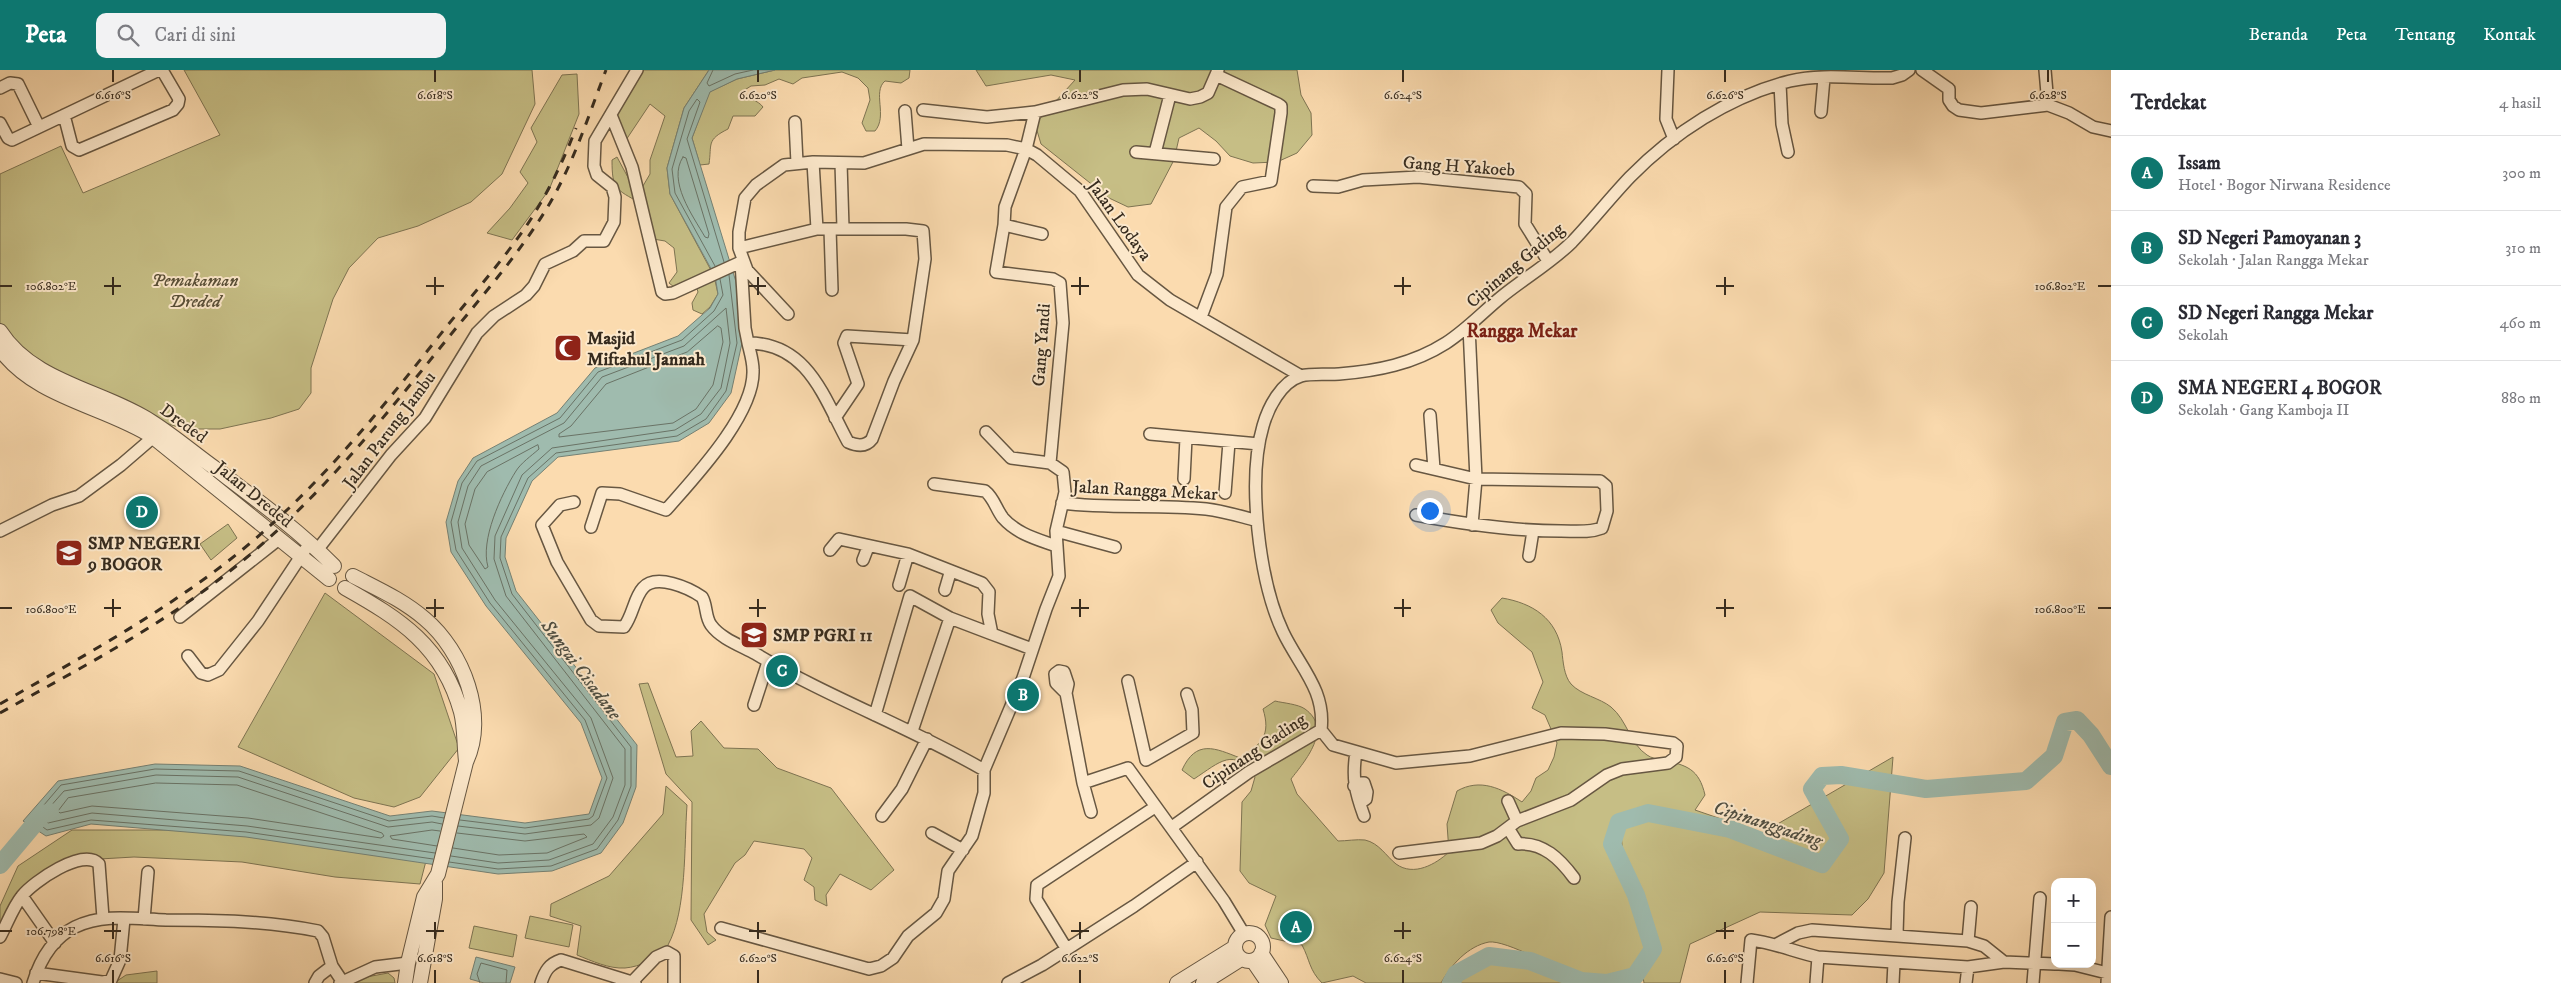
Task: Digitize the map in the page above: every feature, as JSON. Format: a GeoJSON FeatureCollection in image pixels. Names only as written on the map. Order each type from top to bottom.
{"type":"FeatureCollection","features":[{"type":"Feature","properties":{"kind":"street"},"geometry":{"type":"LineString","coordinates":[[0,123],[11,140],[64,115],[161,70],[179,99],[178,104],[173,110],[79,150],[72,146],[64,115]]}},
{"type":"Feature","properties":{"kind":"street","name":"Jalan Parung Jambu"},"geometry":{"type":"LineString","coordinates":[[188,656],[201,673],[208,675],[219,670],[258,621],[300,555],[314,546],[425,418],[477,333],[494,316],[526,295],[534,286],[545,264],[573,251],[584,241],[604,241],[610,234],[616,210],[615,197],[612,187],[597,175],[594,155],[595,141],[637,70]]}},
{"type":"Feature","properties":{"kind":"street"},"geometry":{"type":"LineString","coordinates":[[1668,70],[1666,119],[1674,139]]}},
{"type":"Feature","properties":{"kind":"street","name":"Cipinang Gading"},"geometry":{"type":"LineString","coordinates":[[1172,827],[1249,772],[1321,730],[1322,716],[1317,690],[1291,648],[1278,620],[1256,520],[1259,444],[1263,426],[1276,397],[1285,386],[1301,376],[1365,372],[1393,367],[1432,351],[1469,327],[1501,298],[1570,244],[1629,178],[1674,139],[1697,122],[1722,108],[1780,84],[1807,78],[1892,78],[1902,75],[1909,70]]}},
{"type":"Feature","properties":{"kind":"street"},"geometry":{"type":"LineString","coordinates":[[1922,70],[1949,89],[1949,100],[1959,110],[1981,113],[2048,105],[2068,113],[2093,127],[2111,131]]}},
{"type":"Feature","properties":{"kind":"street"},"geometry":{"type":"LineString","coordinates":[[2045,70],[2048,105]]}},
{"type":"Feature","properties":{"kind":"street"},"geometry":{"type":"LineString","coordinates":[[923,110],[987,117],[1034,112],[1123,90],[1160,90],[1170,95],[1190,99],[1208,93],[1217,73],[1281,106],[1271,181],[1242,187],[1226,207],[1217,274],[1202,317]]}},
{"type":"Feature","properties":{"kind":"street"},"geometry":{"type":"LineString","coordinates":[[1821,112],[1824,78]]}},
{"type":"Feature","properties":{"kind":"street"},"geometry":{"type":"LineString","coordinates":[[0,88],[10,83],[18,84],[39,127]]}},
{"type":"Feature","properties":{"kind":"street"},"geometry":{"type":"LineString","coordinates":[[1780,84],[1782,124],[1788,152]]}},
{"type":"Feature","properties":{"kind":"street"},"geometry":{"type":"LineString","coordinates":[[1155,153],[1170,95]]}},
{"type":"Feature","properties":{"kind":"street"},"geometry":{"type":"LineString","coordinates":[[905,111],[908,149]]}},
{"type":"Feature","properties":{"kind":"street"},"geometry":{"type":"LineString","coordinates":[[1034,112],[1026,149],[1008,196],[1004,226],[1042,234]]}},
{"type":"Feature","properties":{"kind":"street"},"geometry":{"type":"LineString","coordinates":[[591,527],[602,493],[620,494],[666,510],[704,466],[733,427],[748,394],[754,371],[745,328],[739,263],[673,293],[665,294],[662,292],[632,167],[611,115]]}},
{"type":"Feature","properties":{"kind":"street"},"geometry":{"type":"LineString","coordinates":[[795,122],[796,163]]}},
{"type":"Feature","properties":{"kind":"street","name":"Jalan Lodaya"},"geometry":{"type":"LineString","coordinates":[[788,314],[739,263],[742,205],[749,191],[784,165],[813,162],[864,163],[908,149],[932,144],[1007,144],[1026,149],[1038,155],[1080,191],[1138,275],[1170,300],[1301,376]]}},
{"type":"Feature","properties":{"kind":"street"},"geometry":{"type":"LineString","coordinates":[[1136,152],[1214,159]]}},
{"type":"Feature","properties":{"kind":"street"},"geometry":{"type":"LineString","coordinates":[[813,162],[816,229]]}},
{"type":"Feature","properties":{"kind":"street"},"geometry":{"type":"LineString","coordinates":[[841,163],[843,228]]}},
{"type":"Feature","properties":{"kind":"street","name":"Gang H Yakoeb"},"geometry":{"type":"LineString","coordinates":[[1313,186],[1338,187],[1363,180],[1418,177],[1520,187],[1526,194],[1525,224],[1548,261]]}},
{"type":"Feature","properties":{"kind":"street","name":"Gang Yandi"},"geometry":{"type":"LineString","coordinates":[[1004,226],[995,271],[1053,279],[1060,284],[1062,293],[1063,322],[1050,463]]}},
{"type":"Feature","properties":{"kind":"street"},"geometry":{"type":"LineString","coordinates":[[739,248],[816,229],[921,230],[924,234],[925,245],[913,340],[869,444],[857,445],[848,442],[811,373],[786,353],[766,344],[748,343]]}},
{"type":"Feature","properties":{"kind":"street"},"geometry":{"type":"LineString","coordinates":[[830,229],[832,290]]}},
{"type":"Feature","properties":{"kind":"street"},"geometry":{"type":"LineString","coordinates":[[1469,327],[1476,479],[1472,525]]}},
{"type":"Feature","properties":{"kind":"street","name":"Dreded"},"geometry":{"type":"LineString","coordinates":[[0,331],[30,363],[60,379],[128,408],[157,432],[274,512],[314,546],[332,572]]}},
{"type":"Feature","properties":{"kind":"street"},"geometry":{"type":"LineString","coordinates":[[835,418],[858,384],[844,343],[847,336],[913,340]]}},
{"type":"Feature","properties":{"kind":"street","name":"Jalan Dreded"},"geometry":{"type":"LineString","coordinates":[[0,349],[22,371],[42,384],[136,426],[157,432],[279,539],[300,555],[332,572]]}},
{"type":"Feature","properties":{"kind":"street"},"geometry":{"type":"LineString","coordinates":[[1430,415],[1434,469]]}},
{"type":"Feature","properties":{"kind":"street"},"geometry":{"type":"LineString","coordinates":[[0,531],[52,505],[79,496],[121,465],[157,432]]}},
{"type":"Feature","properties":{"kind":"street","name":"Jalan Rangga Mekar"},"geometry":{"type":"LineString","coordinates":[[721,928],[869,970],[881,966],[897,954],[908,936],[942,905],[948,871],[972,836],[984,793],[984,770],[1023,678],[1059,576],[1056,531],[1066,481],[1063,472],[1050,463],[1011,458],[986,432]]}},
{"type":"Feature","properties":{"kind":"street"},"geometry":{"type":"LineString","coordinates":[[1150,434],[1259,444]]}},
{"type":"Feature","properties":{"kind":"street"},"geometry":{"type":"LineString","coordinates":[[1184,479],[1186,438]]}},
{"type":"Feature","properties":{"kind":"street"},"geometry":{"type":"LineString","coordinates":[[1225,494],[1229,442]]}},
{"type":"Feature","properties":{"kind":"street"},"geometry":{"type":"LineString","coordinates":[[1416,465],[1476,479],[1604,482],[1606,511],[1602,528],[1589,532],[1532,531],[1472,525],[1416,515]]}},
{"type":"Feature","properties":{"kind":"street"},"geometry":{"type":"LineString","coordinates":[[934,484],[985,491],[990,495],[1002,516],[1014,529],[1056,546]]}},
{"type":"Feature","properties":{"kind":"street"},"geometry":{"type":"LineString","coordinates":[[574,502],[560,505],[542,525],[557,562],[591,620],[599,626],[622,628],[646,585],[654,582],[684,587],[703,598],[706,614],[715,630],[768,662],[875,716],[912,731],[984,770]]}},
{"type":"Feature","properties":{"kind":"street","name":"Jalan Rangga Mekar"},"geometry":{"type":"LineString","coordinates":[[1062,504],[1205,509],[1256,520]]}},
{"type":"Feature","properties":{"kind":"street"},"geometry":{"type":"LineString","coordinates":[[1056,531],[1115,547]]}},
{"type":"Feature","properties":{"kind":"street"},"geometry":{"type":"LineString","coordinates":[[1529,556],[1532,531]]}},
{"type":"Feature","properties":{"kind":"street"},"geometry":{"type":"LineString","coordinates":[[830,550],[837,540],[842,538],[868,547],[908,554],[987,587],[990,597],[988,614],[992,634]]}},
{"type":"Feature","properties":{"kind":"street"},"geometry":{"type":"LineString","coordinates":[[180,617],[279,539]]}},
{"type":"Feature","properties":{"kind":"street"},"geometry":{"type":"LineString","coordinates":[[863,560],[868,547]]}},
{"type":"Feature","properties":{"kind":"street"},"geometry":{"type":"LineString","coordinates":[[899,585],[908,554]]}},
{"type":"Feature","properties":{"kind":"street"},"geometry":{"type":"LineString","coordinates":[[420,983],[435,900],[436,878],[466,762],[473,747],[474,709],[462,671],[451,650],[438,632],[426,620],[398,599],[353,576],[346,566],[332,572],[333,586],[345,588],[398,619],[413,632],[439,663],[448,678],[461,712],[466,762]]}},
{"type":"Feature","properties":{"kind":"street"},"geometry":{"type":"LineString","coordinates":[[945,590],[950,573]]}},
{"type":"Feature","properties":{"kind":"street"},"geometry":{"type":"LineString","coordinates":[[345,588],[351,583],[353,576]]}},
{"type":"Feature","properties":{"kind":"street"},"geometry":{"type":"LineString","coordinates":[[875,716],[910,596],[950,618],[1032,649]]}},
{"type":"Feature","properties":{"kind":"street"},"geometry":{"type":"LineString","coordinates":[[912,731],[950,618]]}},
{"type":"Feature","properties":{"kind":"street"},"geometry":{"type":"LineString","coordinates":[[754,706],[768,662]]}},
{"type":"Feature","properties":{"kind":"street"},"geometry":{"type":"LineString","coordinates":[[1128,682],[1146,760]]}},
{"type":"Feature","properties":{"kind":"street"},"geometry":{"type":"LineString","coordinates":[[1066,693],[1083,783],[1091,812]]}},
{"type":"Feature","properties":{"kind":"street"},"geometry":{"type":"LineString","coordinates":[[1083,783],[1146,760],[1193,733],[1192,710],[1187,694]]}},
{"type":"Feature","properties":{"kind":"street"},"geometry":{"type":"LineString","coordinates":[[1321,730],[1333,745],[1396,762],[1442,760],[1496,751],[1561,733],[1605,734],[1673,743],[1677,746],[1676,757],[1668,763],[1622,769],[1607,775],[1571,800],[1512,824],[1481,843],[1398,853]]}},
{"type":"Feature","properties":{"kind":"street"},"geometry":{"type":"LineString","coordinates":[[882,816],[902,790],[927,739]]}},
{"type":"Feature","properties":{"kind":"street"},"geometry":{"type":"LineString","coordinates":[[1356,752],[1353,775],[1354,786],[1364,816]]}},
{"type":"Feature","properties":{"kind":"street"},"geometry":{"type":"LineString","coordinates":[[1128,768],[1197,862],[1244,934]]}},
{"type":"Feature","properties":{"kind":"street"},"geometry":{"type":"LineString","coordinates":[[1508,801],[1518,844],[1532,843],[1556,857],[1574,878]]}},
{"type":"Feature","properties":{"kind":"street"},"geometry":{"type":"LineString","coordinates":[[1066,948],[1036,899],[1037,885],[1155,807]]}},
{"type":"Feature","properties":{"kind":"street"},"geometry":{"type":"LineString","coordinates":[[932,833],[963,850]]}},
{"type":"Feature","properties":{"kind":"street"},"geometry":{"type":"LineString","coordinates":[[1897,934],[1904,838]]}},
{"type":"Feature","properties":{"kind":"street"},"geometry":{"type":"LineString","coordinates":[[0,937],[22,896],[62,866],[72,862],[96,861],[102,871],[103,918]]}},
{"type":"Feature","properties":{"kind":"street"},"geometry":{"type":"LineString","coordinates":[[1008,983],[1134,906],[1197,862]]}},
{"type":"Feature","properties":{"kind":"street"},"geometry":{"type":"LineString","coordinates":[[144,919],[148,872]]}},
{"type":"Feature","properties":{"kind":"street"},"geometry":{"type":"LineString","coordinates":[[405,983],[424,897],[436,878]]}},
{"type":"Feature","properties":{"kind":"street"},"geometry":{"type":"LineString","coordinates":[[22,896],[55,943]]}},
{"type":"Feature","properties":{"kind":"street"},"geometry":{"type":"LineString","coordinates":[[2033,983],[2040,898]]}},
{"type":"Feature","properties":{"kind":"street"},"geometry":{"type":"LineString","coordinates":[[1968,941],[1971,907]]}},
{"type":"Feature","properties":{"kind":"street"},"geometry":{"type":"LineString","coordinates":[[2085,968],[2108,976],[2111,917]]}},
{"type":"Feature","properties":{"kind":"street"},"geometry":{"type":"LineString","coordinates":[[124,919],[120,960],[111,980],[102,982],[34,978],[43,958],[55,943],[77,926],[103,918],[209,919],[318,931],[323,937],[332,966],[341,982],[375,967],[408,963]]}},
{"type":"Feature","properties":{"kind":"street"},"geometry":{"type":"LineString","coordinates":[[1777,944],[1798,933],[1812,930],[1897,934],[1968,941],[1984,946],[2004,962]]}},
{"type":"Feature","properties":{"kind":"street"},"geometry":{"type":"LineString","coordinates":[[1203,983],[1248,955],[1263,944],[1258,936],[1244,934],[1237,939],[1248,955],[1268,983]]}},
{"type":"Feature","properties":{"kind":"street"},"geometry":{"type":"LineString","coordinates":[[1747,983],[1751,940],[1777,944],[1801,954],[1818,957],[1968,967],[2004,962],[2051,964]]}},
{"type":"Feature","properties":{"kind":"street"},"geometry":{"type":"LineString","coordinates":[[541,983],[547,968],[561,960],[634,983],[652,960],[667,952],[674,956],[674,983]]}},
{"type":"Feature","properties":{"kind":"street"},"geometry":{"type":"LineString","coordinates":[[1177,983],[1248,955]]}},
{"type":"Feature","properties":{"kind":"street"},"geometry":{"type":"LineString","coordinates":[[1248,955],[1281,983]]}},
{"type":"Feature","properties":{"kind":"street"},"geometry":{"type":"LineString","coordinates":[[1816,983],[1818,957]]}},
{"type":"Feature","properties":{"kind":"street"},"geometry":{"type":"LineString","coordinates":[[1893,983],[1894,963]]}},
{"type":"Feature","properties":{"kind":"street"},"geometry":{"type":"LineString","coordinates":[[315,983],[332,966]]}},
{"type":"Feature","properties":{"kind":"street"},"geometry":{"type":"LineString","coordinates":[[1966,983],[1968,967]]}},
{"type":"Feature","properties":{"kind":"street"},"geometry":{"type":"LineString","coordinates":[[0,979],[16,983]]}},
{"type":"Feature","properties":{"kind":"green space","name":"Pemakaman Dreded"},"geometry":{"type":"Polygon","coordinates":[[[184,70],[532,70],[535,104],[502,174],[471,202],[418,226],[378,238],[349,268],[333,299],[311,368],[311,393],[299,409],[271,418],[220,429],[184,429],[156,420],[49,371],[0,327],[0,174],[61,146],[83,193],[220,135],[184,70]]]}},
{"type":"Feature","properties":{"kind":"green space"},"geometry":{"type":"Polygon","coordinates":[[[636,70],[709,70],[684,108],[667,168],[670,194],[714,276],[718,294],[710,307],[702,314],[693,310],[692,303],[698,292],[696,286],[674,287],[669,283],[677,272],[674,248],[665,241],[653,239],[640,203],[617,188],[613,177],[612,160],[617,157],[631,183],[640,191],[650,174],[650,160],[665,116],[650,104],[624,143],[611,115],[636,70]]]}},
{"type":"Feature","properties":{"kind":"green space"},"geometry":{"type":"Polygon","coordinates":[[[775,70],[910,70],[909,78],[901,83],[885,81],[881,86],[880,118],[879,125],[875,131],[866,131],[862,123],[870,100],[868,88],[858,78],[842,72],[802,78],[793,84],[779,79],[765,85],[751,86],[743,91],[763,107],[755,116],[733,116],[728,129],[716,136],[711,143],[709,164],[700,165],[692,138],[709,92],[737,79],[775,70]]]}},
{"type":"Feature","properties":{"kind":"green space"},"geometry":{"type":"Polygon","coordinates":[[[976,70],[1297,70],[1301,95],[1311,113],[1312,135],[1297,153],[1277,162],[1253,163],[1230,156],[1216,141],[1199,128],[1179,138],[1174,160],[1151,204],[1128,207],[1109,198],[1041,144],[1035,124],[1075,80],[1051,75],[986,86],[976,70]]]}},
{"type":"Feature","properties":{"kind":"green space"},"geometry":{"type":"Polygon","coordinates":[[[577,74],[579,114],[549,190],[512,240],[487,233],[510,208],[528,183],[520,172],[537,142],[531,128],[562,75],[577,74]]]}},
{"type":"Feature","properties":{"kind":"green space"},"geometry":{"type":"Polygon","coordinates":[[[228,524],[237,538],[211,560],[200,544],[228,524]]]}},
{"type":"Feature","properties":{"kind":"green space"},"geometry":{"type":"Polygon","coordinates":[[[325,593],[434,674],[459,748],[420,797],[394,807],[354,798],[238,747],[325,593]]]}},
{"type":"Feature","properties":{"kind":"green space"},"geometry":{"type":"Polygon","coordinates":[[[1502,598],[1513,600],[1533,608],[1549,621],[1559,640],[1565,673],[1571,684],[1580,691],[1611,707],[1621,718],[1636,745],[1647,755],[1685,766],[1699,779],[1705,795],[1695,810],[1762,833],[1893,757],[1884,873],[1868,899],[1852,915],[1760,912],[1690,944],[1680,983],[1644,983],[1640,959],[1622,977],[1635,976],[1637,983],[1450,983],[1503,958],[1573,979],[1545,962],[1519,950],[1489,942],[1481,944],[1461,957],[1441,983],[1366,983],[1353,976],[1322,983],[1312,969],[1302,945],[1271,938],[1265,925],[1276,896],[1249,883],[1240,871],[1242,802],[1251,791],[1255,777],[1247,767],[1233,760],[1219,763],[1194,779],[1182,770],[1187,760],[1200,750],[1214,749],[1240,758],[1254,748],[1263,738],[1266,726],[1263,709],[1275,701],[1298,706],[1305,709],[1313,717],[1317,726],[1317,735],[1309,754],[1291,779],[1297,794],[1338,841],[1365,840],[1370,842],[1403,868],[1417,869],[1438,861],[1449,852],[1447,824],[1457,791],[1474,785],[1490,786],[1522,802],[1531,791],[1536,778],[1548,770],[1554,757],[1557,743],[1545,715],[1532,708],[1543,682],[1532,652],[1498,623],[1491,610],[1502,598]],[[1620,821],[1610,834],[1614,850],[1624,870],[1620,821]]]}},
{"type":"Feature","properties":{"kind":"green space"},"geometry":{"type":"Polygon","coordinates":[[[648,683],[676,757],[693,756],[691,731],[701,721],[724,748],[758,749],[777,768],[831,788],[894,870],[871,890],[840,874],[826,895],[827,906],[815,900],[814,887],[804,880],[812,858],[804,849],[754,841],[745,855],[735,863],[704,914],[707,932],[716,940],[708,945],[691,920],[692,802],[666,774],[639,684],[648,683]]]}},
{"type":"Feature","properties":{"kind":"green space"},"geometry":{"type":"Polygon","coordinates":[[[666,786],[687,805],[682,896],[679,914],[668,945],[655,958],[637,966],[625,968],[607,966],[577,955],[581,926],[550,916],[551,904],[609,876],[663,814],[666,786]]]}},
{"type":"Feature","properties":{"kind":"green space"},"geometry":{"type":"Polygon","coordinates":[[[72,830],[201,830],[426,861],[420,884],[335,877],[242,862],[134,857],[65,861],[15,898],[0,933],[0,906],[18,866],[72,830]]]}},
{"type":"Feature","properties":{"kind":"green space"},"geometry":{"type":"Polygon","coordinates":[[[530,916],[573,925],[569,947],[525,938],[530,916]]]}},
{"type":"Feature","properties":{"kind":"green space"},"geometry":{"type":"Polygon","coordinates":[[[474,926],[517,935],[513,957],[469,948],[474,926]]]}},
{"type":"Feature","properties":{"kind":"green space"},"geometry":{"type":"Polygon","coordinates":[[[157,971],[157,983],[114,983],[126,975],[157,971]]]}},
{"type":"Feature","properties":{"kind":"green space"},"geometry":{"type":"Polygon","coordinates":[[[388,973],[394,978],[395,983],[351,983],[361,978],[388,973]]]}},
{"type":"Feature","properties":{"kind":"water"},"geometry":{"type":"Polygon","coordinates":[[[709,70],[775,70],[737,79],[710,92],[692,138],[736,282],[742,343],[731,393],[709,423],[679,441],[558,457],[532,481],[506,538],[505,557],[516,591],[637,745],[636,787],[623,823],[601,853],[552,871],[498,874],[246,837],[91,824],[46,836],[23,821],[58,781],[155,764],[240,766],[390,816],[432,811],[525,823],[589,814],[602,778],[581,723],[486,606],[451,552],[446,522],[458,481],[473,458],[557,413],[595,368],[678,336],[710,308],[718,294],[715,276],[670,194],[667,168],[684,108],[709,70]]]}},
{"type":"Feature","properties":{"kind":"water"},"geometry":{"type":"Polygon","coordinates":[[[476,957],[515,967],[510,983],[484,983],[470,979],[476,957]]]}},
{"type":"Feature","properties":{"kind":"waterway","name":"Cipinanggading"},"geometry":{"type":"LineString","coordinates":[[1451,983],[1456,974],[1489,956],[1530,961],[1581,981],[1607,983],[1635,976],[1653,949],[1636,895],[1612,844],[1619,822],[1648,813],[1730,829],[1822,864],[1840,839],[1812,789],[1822,776],[1841,775],[1926,789],[2026,781],[2054,756],[2065,722],[2077,720],[2091,735],[2111,766]]}},
{"type":"Feature","properties":{"kind":"waterway","name":"Sungai Cisadane"},"geometry":{"type":"LineString","coordinates":[[0,865],[42,815],[50,812]]}},
{"type":"Feature","properties":{"kind":"railway"},"geometry":{"type":"LineString","coordinates":[[0,713],[113,650],[195,597],[253,552],[284,524],[342,465],[396,403],[500,275],[536,225],[565,175],[606,70]]}},
{"type":"Feature","properties":{"kind":"railway"},"geometry":{"type":"LineString","coordinates":[[0,704],[124,632],[184,593],[242,550],[298,499],[325,472],[400,386],[508,251],[527,225],[548,190],[576,128]]}},
{"type":"Feature","properties":{"kind":"place","name":"Masjid Miftahul Jannah"},"geometry":{"type":"Point","coordinates":[568,348]}},
{"type":"Feature","properties":{"kind":"place","name":"SMA NEGERI 4 BOGOR"},"geometry":{"type":"Point","coordinates":[142,512]}},
{"type":"Feature","properties":{"kind":"place","name":"SMP NEGERI 9 BOGOR"},"geometry":{"type":"Point","coordinates":[69,553]}},
{"type":"Feature","properties":{"kind":"place","name":"SMP PGRI 11"},"geometry":{"type":"Point","coordinates":[754,635]}},
{"type":"Feature","properties":{"kind":"place","name":"SD Negeri Rangga Mekar"},"geometry":{"type":"Point","coordinates":[782,671]}},
{"type":"Feature","properties":{"kind":"place","name":"SD Negeri Pamoyanan 3"},"geometry":{"type":"Point","coordinates":[1023,695]}},
{"type":"Feature","properties":{"kind":"place","name":"Issam"},"geometry":{"type":"Point","coordinates":[1296,927]}},
{"type":"Feature","properties":{"kind":"district","name":"Rangga Mekar"},"geometry":{"type":"Point","coordinates":[1522,330]}}]}
